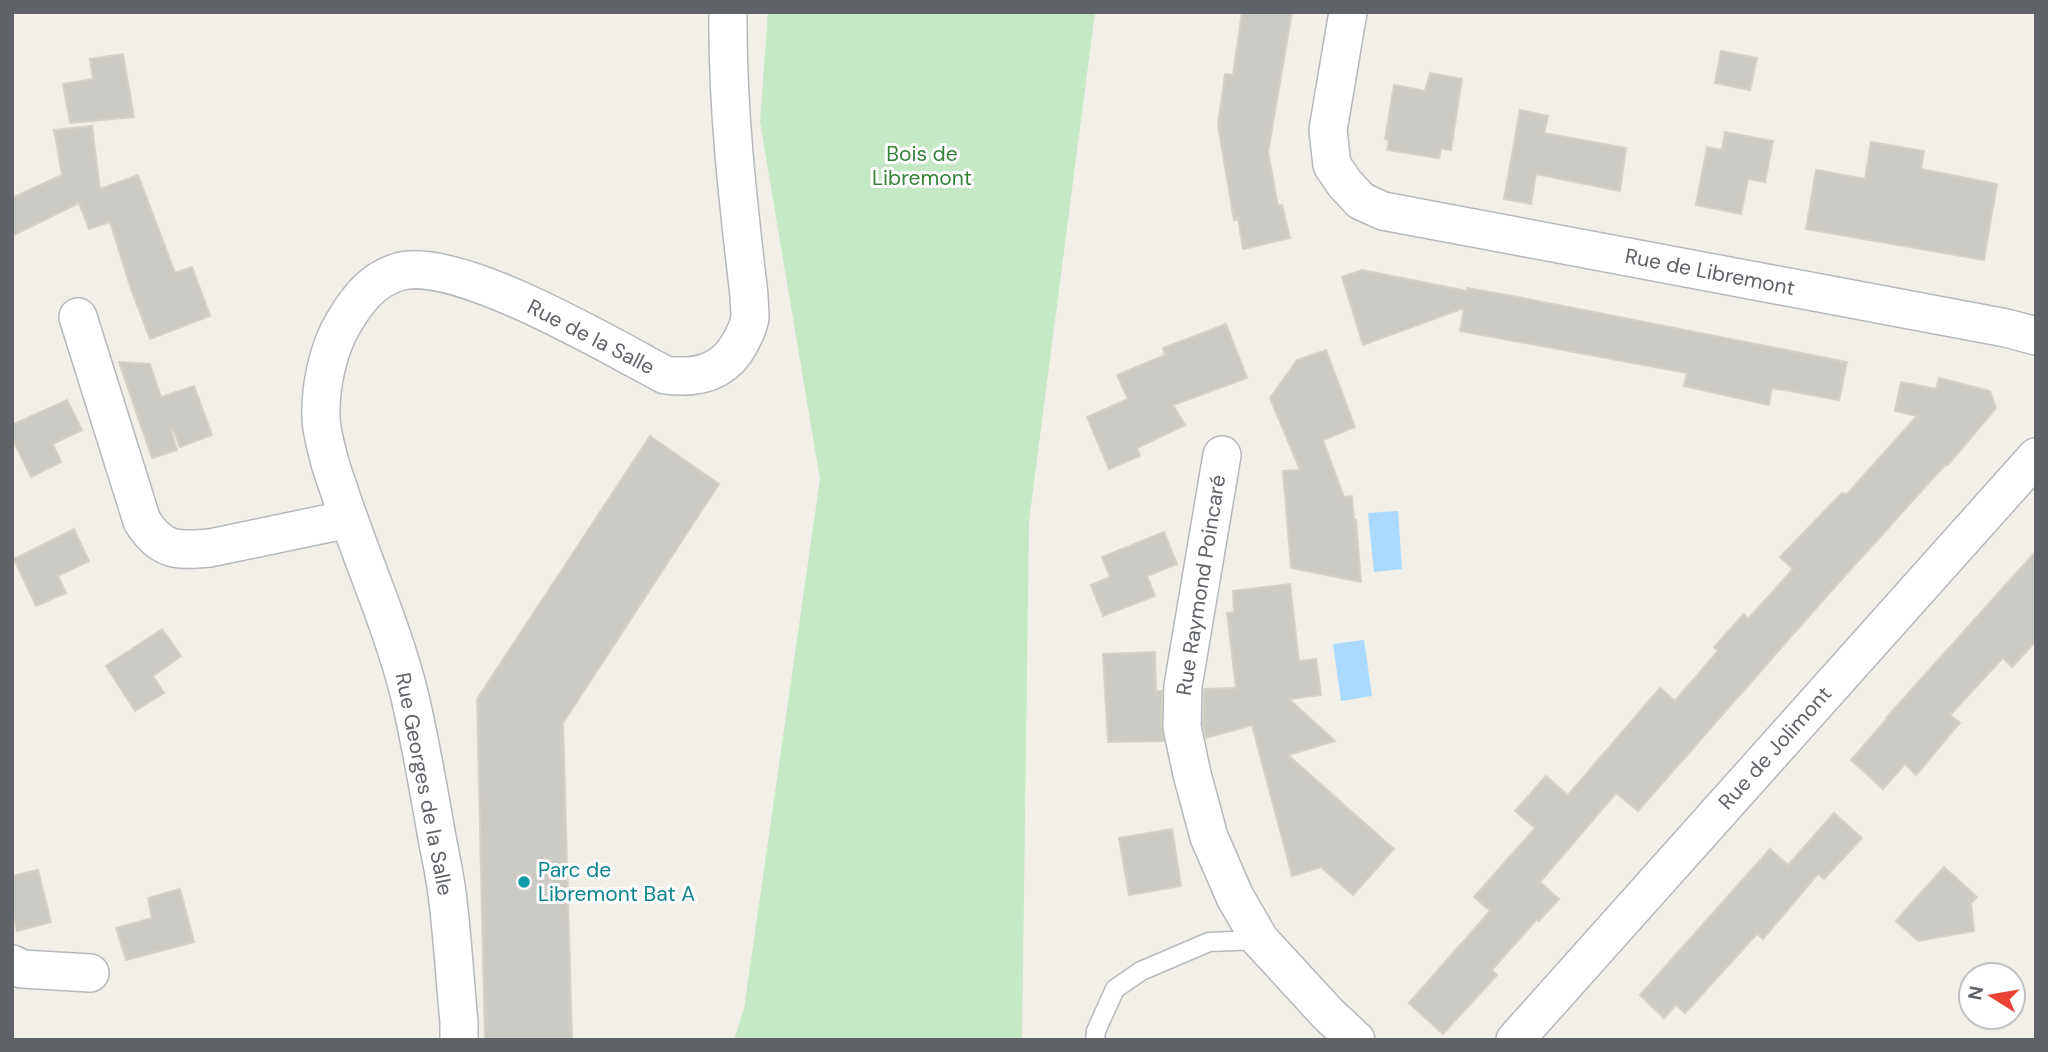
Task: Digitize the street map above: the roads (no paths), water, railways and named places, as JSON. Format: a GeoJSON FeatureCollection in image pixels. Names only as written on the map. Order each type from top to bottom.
{"type":"FeatureCollection","features":[{"type":"Feature","properties":{"kind":"street","name":"Rue de la Salle"},"geometry":{"type":"LineString","coordinates":[[328,456],[321,418],[323,392],[329,360],[339,330],[354,304],[366,290],[400,271],[418,270],[445,274],[492,289],[541,309],[665,375],[684,378],[714,371],[736,350],[750,318],[731,119],[727,57],[728,12]]}},
{"type":"Feature","properties":{"kind":"street","name":"Rue de Libremont"},"geometry":{"type":"LineString","coordinates":[[1348,12],[1328,130],[1332,165],[1361,201],[1383,211],[1979,322],[2036,336]]}},
{"type":"Feature","properties":{"kind":"street"},"geometry":{"type":"LineString","coordinates":[[78,317],[142,521],[152,536],[174,548],[188,550],[349,519]]}},
{"type":"Feature","properties":{"kind":"street","name":"Rue Raymond Poincaré"},"geometry":{"type":"LineString","coordinates":[[1222,455],[1183,686],[1182,727],[1209,836],[1235,897],[1260,940],[1329,1016],[1356,1040]]}},
{"type":"Feature","properties":{"kind":"street","name":"Rue Georges de la Salle"},"geometry":{"type":"LineString","coordinates":[[328,456],[385,618],[411,704],[448,901],[459,1022],[458,1040]]}},
{"type":"Feature","properties":{"kind":"street","name":"Rue de Jolimont"},"geometry":{"type":"LineString","coordinates":[[1515,1040],[2036,457]]}},
{"type":"Feature","properties":{"kind":"street"},"geometry":{"type":"LineString","coordinates":[[12,964],[22,969],[90,972]]}},
{"type":"Feature","properties":{"kind":"lane"},"geometry":{"type":"LineString","coordinates":[[1095,1040],[1096,1031],[1115,989],[1141,971],[1209,942],[1260,940]]}},
{"type":"Feature","properties":{"kind":"water"},"geometry":{"type":"Polygon","coordinates":[[[1398,511],[1402,569],[1374,572],[1368,513],[1398,511]]]}},
{"type":"Feature","properties":{"kind":"water"},"geometry":{"type":"Polygon","coordinates":[[[1364,640],[1372,696],[1341,701],[1333,644],[1364,640]]]}},
{"type":"Feature","properties":{"kind":"place","name":"Parc de Libremont Bat A"},"geometry":{"type":"Point","coordinates":[524,882]}},
{"type":"Feature","properties":{"kind":"park label","name":"Bois de Libremont"},"geometry":{"type":"Point","coordinates":[922,166]}}]}
